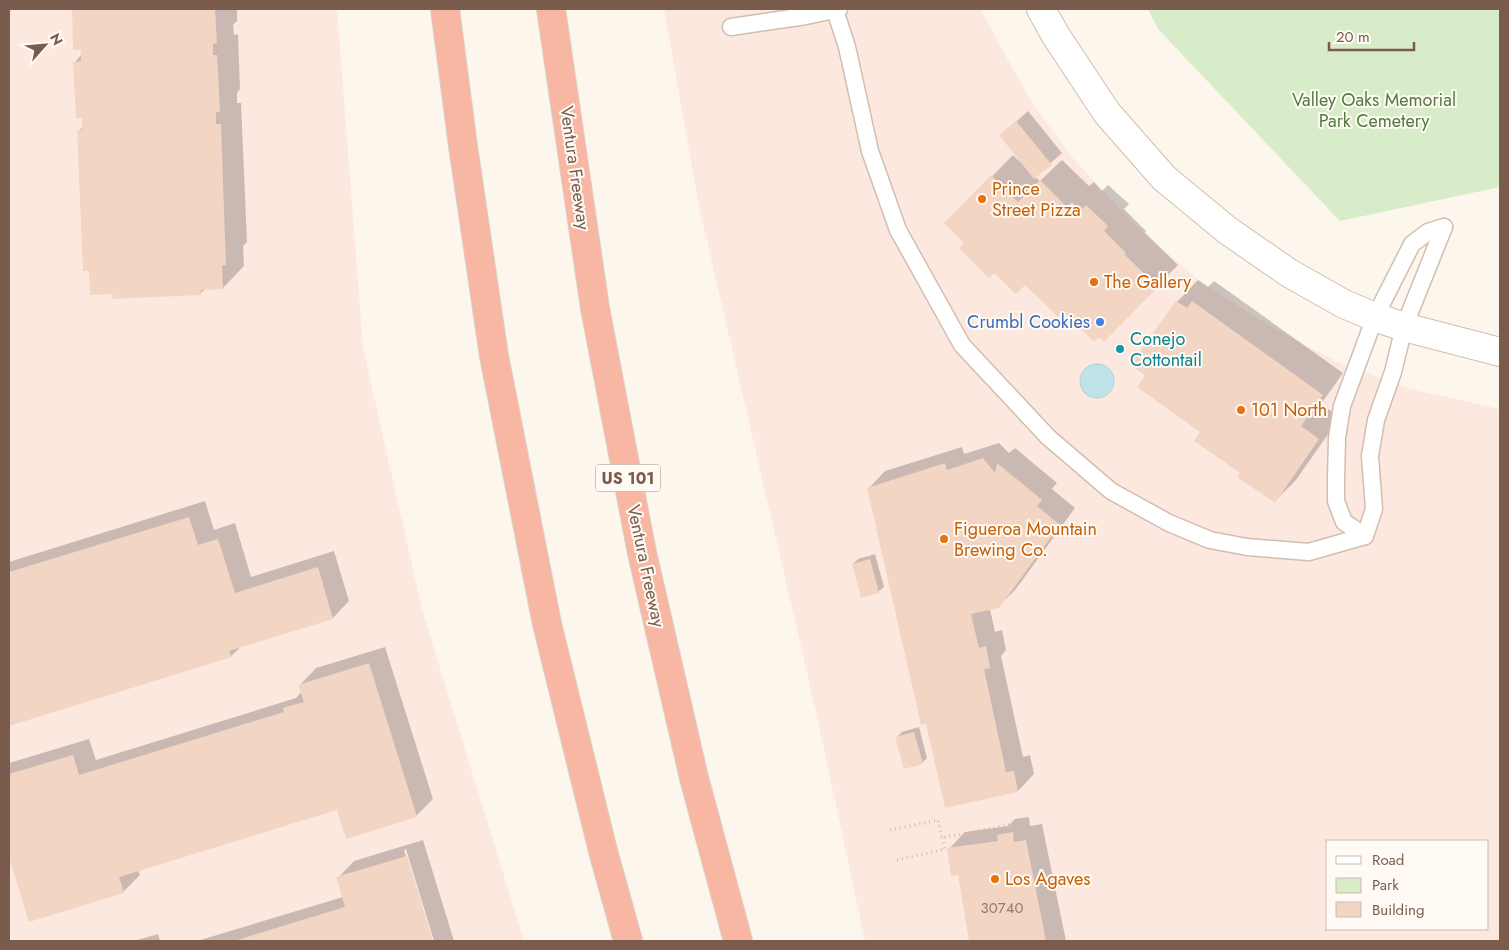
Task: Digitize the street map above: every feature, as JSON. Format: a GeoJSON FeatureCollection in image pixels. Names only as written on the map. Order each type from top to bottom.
{"type":"FeatureCollection","features":[{"type":"Feature","properties":{"kind":"highway"},"geometry":{"type":"LineString","coordinates":[[445,9],[462,146],[494,356],[518,481],[547,624],[603,851],[628,941]]}},
{"type":"Feature","properties":{"kind":"highway","name":"Ventura Freeway"},"geometry":{"type":"LineString","coordinates":[[551,9],[595,308],[642,554],[694,778],[738,941]]}},
{"type":"Feature","properties":{"kind":"street"},"geometry":{"type":"LineString","coordinates":[[1041,9],[1056,36],[1106,113],[1164,178],[1227,230],[1289,273],[1344,304],[1375,317],[1404,326],[1500,352]]}},
{"type":"Feature","properties":{"kind":"lane"},"geometry":{"type":"LineString","coordinates":[[731,27],[806,16],[837,9],[870,151],[898,230],[962,345],[1048,438],[1111,491],[1169,524],[1210,540],[1247,547],[1309,552],[1365,536]]}},
{"type":"Feature","properties":{"kind":"lane"},"geometry":{"type":"LineString","coordinates":[[1444,227],[1404,326],[1393,372],[1376,420],[1370,456],[1374,509],[1365,536],[1344,522],[1336,501],[1337,446],[1342,406],[1375,317],[1412,244],[1428,232],[1444,227]]}},
{"type":"Feature","properties":{"kind":"path"},"geometry":{"type":"LineString","coordinates":[[890,830],[938,820],[944,849],[897,860]]}},
{"type":"Feature","properties":{"kind":"path"},"geometry":{"type":"LineString","coordinates":[[942,838],[1028,821]]}},
{"type":"Feature","properties":{"kind":"shaded area"},"geometry":{"type":"Polygon","coordinates":[[[9,9],[337,9],[363,347],[422,610],[524,941],[9,941],[9,9]]]}},
{"type":"Feature","properties":{"kind":"shaded area"},"geometry":{"type":"Polygon","coordinates":[[[664,9],[981,9],[1033,104],[1071,156],[1131,221],[1197,279],[1270,326],[1337,362],[1410,389],[1500,409],[1500,941],[865,941],[815,707],[699,206],[664,9]]]}},
{"type":"Feature","properties":{"kind":"green space","name":"Valley Oaks Memorial Park Cemetery"},"geometry":{"type":"Polygon","coordinates":[[[1148,9],[1500,9],[1500,187],[1340,221],[1158,29],[1148,9]]]}},
{"type":"Feature","properties":{"kind":"water"},"geometry":{"type":"Polygon","coordinates":[[[1097,364],[1109,369],[1114,381],[1109,393],[1097,398],[1085,393],[1080,381],[1085,369],[1097,364]]]}},
{"type":"Feature","properties":{"kind":"building"},"geometry":{"type":"Polygon","coordinates":[[[72,9],[215,9],[217,43],[213,44],[213,55],[217,55],[220,112],[216,112],[216,124],[221,124],[226,265],[222,265],[223,289],[201,290],[201,295],[112,299],[113,294],[90,295],[89,271],[83,271],[77,130],[82,130],[82,118],[76,118],[73,62],[81,61],[81,50],[73,50],[72,9]]]}},
{"type":"Feature","properties":{"kind":"building"},"geometry":{"type":"Polygon","coordinates":[[[1016,121],[1052,165],[1034,179],[999,135],[1016,121]]]}},
{"type":"Feature","properties":{"kind":"building"},"geometry":{"type":"Polygon","coordinates":[[[991,175],[1018,202],[1040,180],[1067,207],[1072,202],[1080,211],[1086,205],[1108,226],[1104,231],[1126,253],[1124,254],[1158,287],[1104,342],[1099,337],[1094,342],[1063,312],[1058,317],[1025,285],[1016,294],[994,273],[989,278],[959,248],[964,243],[944,223],[991,175]]]}},
{"type":"Feature","properties":{"kind":"building","name":"101 North"},"geometry":{"type":"Polygon","coordinates":[[[1176,301],[1187,308],[1192,301],[1323,395],[1301,426],[1319,439],[1275,503],[1237,477],[1240,473],[1194,441],[1200,432],[1137,387],[1145,375],[1130,365],[1176,301]]]}},
{"type":"Feature","properties":{"kind":"building"},"geometry":{"type":"Polygon","coordinates":[[[983,458],[995,473],[997,463],[1042,500],[1037,506],[1060,525],[999,608],[971,614],[979,648],[986,646],[990,668],[984,669],[1006,772],[1014,771],[1018,792],[945,808],[926,724],[921,725],[867,488],[945,463],[947,470],[983,458]]]}},
{"type":"Feature","properties":{"kind":"building"},"geometry":{"type":"Polygon","coordinates":[[[189,517],[198,545],[218,539],[235,593],[318,567],[333,619],[229,651],[232,657],[9,726],[9,572],[189,517]]]}},
{"type":"Feature","properties":{"kind":"building"},"geometry":{"type":"Polygon","coordinates":[[[870,559],[879,593],[861,598],[852,564],[870,559]]]}},
{"type":"Feature","properties":{"kind":"building"},"geometry":{"type":"Polygon","coordinates":[[[369,663],[417,817],[346,839],[337,810],[119,877],[124,893],[29,922],[9,857],[9,774],[73,755],[79,775],[284,712],[283,708],[304,702],[298,685],[369,663]]]}},
{"type":"Feature","properties":{"kind":"building"},"geometry":{"type":"Polygon","coordinates":[[[914,732],[923,764],[904,769],[895,737],[914,732]]]}},
{"type":"Feature","properties":{"kind":"building"},"geometry":{"type":"Polygon","coordinates":[[[1013,832],[1014,842],[1026,840],[1046,941],[969,941],[958,875],[951,876],[947,848],[998,841],[997,835],[1013,832]]]}},
{"type":"Feature","properties":{"kind":"building"},"geometry":{"type":"Polygon","coordinates":[[[407,856],[433,941],[234,941],[345,907],[336,877],[407,856]]]}},
{"type":"Feature","properties":{"kind":"place","name":"Prince Street Pizza"},"geometry":{"type":"Point","coordinates":[982,199]}},
{"type":"Feature","properties":{"kind":"place","name":"The Gallery"},"geometry":{"type":"Point","coordinates":[1094,282]}},
{"type":"Feature","properties":{"kind":"place","name":"Crumbl Cookies"},"geometry":{"type":"Point","coordinates":[1100,322]}},
{"type":"Feature","properties":{"kind":"place","name":"Conejo Cottontail"},"geometry":{"type":"Point","coordinates":[1120,349]}},
{"type":"Feature","properties":{"kind":"place","name":"101 North"},"geometry":{"type":"Point","coordinates":[1241,410]}},
{"type":"Feature","properties":{"kind":"place","name":"Figueroa Mountain Brewing Co."},"geometry":{"type":"Point","coordinates":[944,539]}},
{"type":"Feature","properties":{"kind":"place","name":"Los Agaves"},"geometry":{"type":"Point","coordinates":[995,879]}}]}
